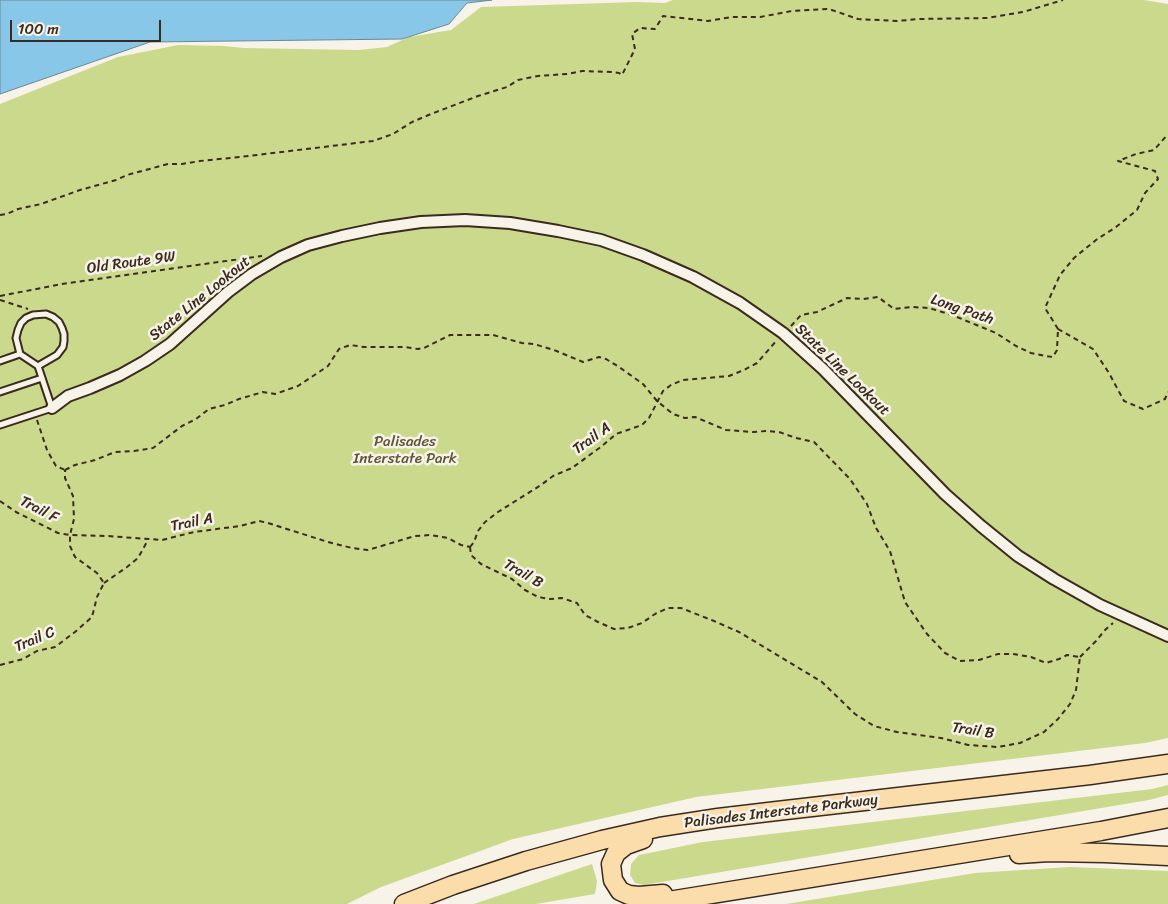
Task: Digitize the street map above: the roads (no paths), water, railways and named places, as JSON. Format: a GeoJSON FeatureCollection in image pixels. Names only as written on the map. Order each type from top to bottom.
{"type":"FeatureCollection","features":[{"type":"Feature","properties":{"kind":"highway"},"geometry":{"type":"LineString","coordinates":[[1051,780],[1168,754]]}},
{"type":"Feature","properties":{"kind":"highway","name":"Palisades Interstate Parkway"},"geometry":{"type":"LineString","coordinates":[[404,904],[508,866],[570,848],[641,831],[718,818],[1051,780],[1168,764]]}},
{"type":"Feature","properties":{"kind":"highway"},"geometry":{"type":"LineString","coordinates":[[718,818],[626,845],[612,859],[613,880],[620,891],[629,895],[639,896],[750,887]]}},
{"type":"Feature","properties":{"kind":"highway"},"geometry":{"type":"LineString","coordinates":[[650,904],[1101,831],[1168,818]]}},
{"type":"Feature","properties":{"kind":"highway"},"geometry":{"type":"LineString","coordinates":[[867,869],[1032,853],[1105,853],[1168,856]]}},
{"type":"Feature","properties":{"kind":"street","name":"State Line Lookout"},"geometry":{"type":"LineString","coordinates":[[52,408],[68,396],[120,375],[145,361],[170,344],[228,292],[252,274],[281,257],[308,245],[380,228],[421,222],[466,220],[510,223],[558,230],[601,240],[643,255],[693,277],[740,303],[783,333],[823,369],[945,494],[1018,556],[1078,593],[1122,616],[1168,636]]}},
{"type":"Feature","properties":{"kind":"lane"},"geometry":{"type":"LineString","coordinates":[[0,425],[52,408],[38,366],[20,354],[16,338],[21,323],[26,318],[33,315],[46,314],[59,322],[64,334],[63,348],[57,355],[38,366]]}},
{"type":"Feature","properties":{"kind":"lane"},"geometry":{"type":"LineString","coordinates":[[0,361],[20,354]]}},
{"type":"Feature","properties":{"kind":"lane"},"geometry":{"type":"LineString","coordinates":[[0,392],[42,378]]}},
{"type":"Feature","properties":{"kind":"water"},"geometry":{"type":"Polygon","coordinates":[[[0,0],[492,0],[467,3],[449,24],[402,39],[150,42],[0,94],[0,0]]]}},
{"type":"Feature","properties":{"kind":"park label","name":"Palisades Interstate Park"},"geometry":{"type":"Point","coordinates":[405,450]}}]}
